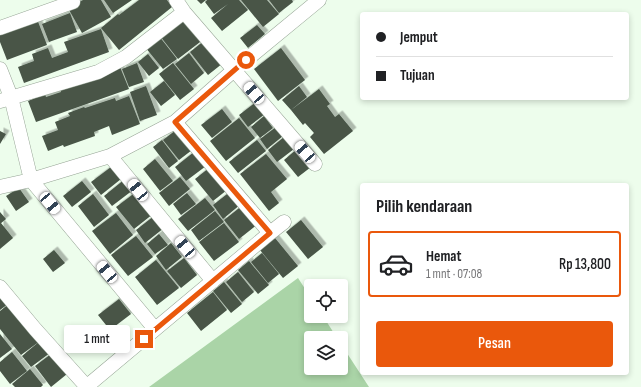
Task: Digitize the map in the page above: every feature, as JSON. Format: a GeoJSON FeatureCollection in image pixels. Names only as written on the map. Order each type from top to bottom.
{"type":"FeatureCollection","features":[{"type":"Feature","properties":{"kind":"street"},"geometry":{"type":"LineString","coordinates":[[176,0],[184,12],[315,164]]}},
{"type":"Feature","properties":{"kind":"street"},"geometry":{"type":"LineString","coordinates":[[0,187],[31,180],[110,156],[175,122],[234,70],[319,0]]}},
{"type":"Feature","properties":{"kind":"street"},"geometry":{"type":"LineString","coordinates":[[0,28],[73,2]]}},
{"type":"Feature","properties":{"kind":"street"},"geometry":{"type":"LineString","coordinates":[[6,99],[98,72],[126,57],[184,12]]}},
{"type":"Feature","properties":{"kind":"street"},"geometry":{"type":"LineString","coordinates":[[0,69],[6,99],[31,180],[155,329]]}},
{"type":"Feature","properties":{"kind":"street"},"geometry":{"type":"LineString","coordinates":[[175,122],[270,233]]}},
{"type":"Feature","properties":{"kind":"street"},"geometry":{"type":"LineString","coordinates":[[110,156],[213,281]]}},
{"type":"Feature","properties":{"kind":"street"},"geometry":{"type":"LineString","coordinates":[[0,287],[35,330],[86,387],[284,222]]}},
{"type":"Feature","properties":{"kind":"green space"},"geometry":{"type":"Polygon","coordinates":[[[298,278],[304,287],[304,323],[327,323],[333,331],[304,331],[304,375],[348,375],[348,355],[369,387],[149,387],[298,278]]]}},
{"type":"Feature","properties":{"kind":"building"},"geometry":{"type":"Polygon","coordinates":[[[83,0],[101,0],[111,17],[82,33],[68,8],[83,0]]]}},
{"type":"Feature","properties":{"kind":"building"},"geometry":{"type":"Polygon","coordinates":[[[104,0],[132,0],[113,13],[104,0]]]}},
{"type":"Feature","properties":{"kind":"building"},"geometry":{"type":"Polygon","coordinates":[[[139,0],[167,0],[172,7],[119,50],[101,28],[139,0]]]}},
{"type":"Feature","properties":{"kind":"building"},"geometry":{"type":"Polygon","coordinates":[[[197,0],[206,0],[201,4],[197,0]]]}},
{"type":"Feature","properties":{"kind":"building"},"geometry":{"type":"Polygon","coordinates":[[[207,0],[239,0],[248,10],[222,31],[211,18],[228,4],[214,14],[205,2],[207,0]]]}},
{"type":"Feature","properties":{"kind":"building"},"geometry":{"type":"Polygon","coordinates":[[[241,0],[267,0],[279,14],[263,27],[241,0]]]}},
{"type":"Feature","properties":{"kind":"building"},"geometry":{"type":"Polygon","coordinates":[[[269,0],[292,0],[293,2],[279,13],[269,0]]]}},
{"type":"Feature","properties":{"kind":"building"},"geometry":{"type":"Polygon","coordinates":[[[70,13],[77,32],[49,42],[42,24],[70,13]]]}},
{"type":"Feature","properties":{"kind":"building"},"geometry":{"type":"Polygon","coordinates":[[[186,16],[204,39],[178,59],[160,36],[186,16]]]}},
{"type":"Feature","properties":{"kind":"building"},"geometry":{"type":"Polygon","coordinates":[[[37,19],[47,45],[7,60],[0,42],[0,33],[37,19]]]}},
{"type":"Feature","properties":{"kind":"building"},"geometry":{"type":"Polygon","coordinates":[[[257,25],[265,34],[248,48],[240,38],[257,25]]]}},
{"type":"Feature","properties":{"kind":"building"},"geometry":{"type":"Polygon","coordinates":[[[101,29],[109,52],[24,83],[18,67],[34,61],[32,54],[48,48],[52,58],[68,52],[64,42],[101,29]]]}},
{"type":"Feature","properties":{"kind":"building"},"geometry":{"type":"Polygon","coordinates":[[[159,36],[177,59],[163,69],[145,47],[159,36]]]}},
{"type":"Feature","properties":{"kind":"building"},"geometry":{"type":"Polygon","coordinates":[[[205,40],[223,63],[208,75],[190,52],[205,40]]]}},
{"type":"Feature","properties":{"kind":"building"},"geometry":{"type":"Polygon","coordinates":[[[281,48],[305,80],[278,101],[254,69],[281,48]]]}},
{"type":"Feature","properties":{"kind":"building"},"geometry":{"type":"Polygon","coordinates":[[[189,53],[204,73],[191,84],[175,64],[189,53]]]}},
{"type":"Feature","properties":{"kind":"building"},"geometry":{"type":"Polygon","coordinates":[[[148,54],[159,68],[149,76],[138,62],[148,54]]]}},
{"type":"Feature","properties":{"kind":"building"},"geometry":{"type":"Polygon","coordinates":[[[137,63],[144,82],[129,87],[122,69],[137,63]]]}},
{"type":"Feature","properties":{"kind":"building"},"geometry":{"type":"Polygon","coordinates":[[[173,63],[194,89],[180,100],[159,74],[173,63]]]}},
{"type":"Feature","properties":{"kind":"building"},"geometry":{"type":"Polygon","coordinates":[[[120,67],[129,89],[36,122],[28,101],[45,94],[46,97],[61,92],[60,89],[120,67]]]}},
{"type":"Feature","properties":{"kind":"building"},"geometry":{"type":"Polygon","coordinates":[[[164,81],[175,95],[161,106],[150,92],[164,81]]]}},
{"type":"Feature","properties":{"kind":"building"},"geometry":{"type":"Polygon","coordinates":[[[146,86],[157,115],[140,121],[130,92],[146,86]]]}},
{"type":"Feature","properties":{"kind":"building"},"geometry":{"type":"Polygon","coordinates":[[[299,86],[307,97],[291,110],[282,100],[299,86]]]}},
{"type":"Feature","properties":{"kind":"building"},"geometry":{"type":"Polygon","coordinates":[[[319,89],[330,104],[327,106],[335,117],[339,114],[353,131],[324,154],[310,137],[314,133],[305,123],[303,125],[291,110],[319,89]]]}},
{"type":"Feature","properties":{"kind":"building"},"geometry":{"type":"Polygon","coordinates":[[[129,96],[140,124],[112,135],[109,126],[94,132],[95,136],[48,151],[42,136],[58,130],[55,122],[70,116],[68,113],[115,98],[116,101],[129,96]]]}},
{"type":"Feature","properties":{"kind":"building"},"geometry":{"type":"Polygon","coordinates":[[[256,102],[265,114],[248,127],[239,115],[256,102]]]}},
{"type":"Feature","properties":{"kind":"building"},"geometry":{"type":"Polygon","coordinates":[[[222,109],[232,122],[212,138],[201,125],[222,109]]]}},
{"type":"Feature","properties":{"kind":"building"},"geometry":{"type":"Polygon","coordinates":[[[264,116],[273,128],[260,138],[251,127],[264,116]]]}},
{"type":"Feature","properties":{"kind":"building"},"geometry":{"type":"Polygon","coordinates":[[[239,118],[255,138],[226,161],[210,141],[239,118]]]}},
{"type":"Feature","properties":{"kind":"building"},"geometry":{"type":"Polygon","coordinates":[[[276,127],[283,136],[267,149],[260,139],[276,127]]]}},
{"type":"Feature","properties":{"kind":"building"},"geometry":{"type":"Polygon","coordinates":[[[176,130],[192,150],[179,160],[163,140],[176,130]]]}},
{"type":"Feature","properties":{"kind":"building"},"geometry":{"type":"Polygon","coordinates":[[[0,131],[6,134],[0,144],[0,131]]]}},
{"type":"Feature","properties":{"kind":"building"},"geometry":{"type":"Polygon","coordinates":[[[284,137],[294,149],[277,162],[268,150],[284,137]]]}},
{"type":"Feature","properties":{"kind":"building"},"geometry":{"type":"Polygon","coordinates":[[[162,140],[178,161],[169,168],[153,147],[162,140]]]}},
{"type":"Feature","properties":{"kind":"building"},"geometry":{"type":"Polygon","coordinates":[[[257,140],[266,151],[238,173],[229,162],[257,140]]]}},
{"type":"Feature","properties":{"kind":"building"},"geometry":{"type":"Polygon","coordinates":[[[297,149],[311,167],[298,177],[284,160],[297,149]]]}},
{"type":"Feature","properties":{"kind":"building"},"geometry":{"type":"Polygon","coordinates":[[[194,152],[206,166],[186,181],[175,167],[194,152]]]}},
{"type":"Feature","properties":{"kind":"building"},"geometry":{"type":"Polygon","coordinates":[[[266,154],[287,179],[271,192],[279,203],[269,211],[240,174],[266,154]]]}},
{"type":"Feature","properties":{"kind":"building"},"geometry":{"type":"Polygon","coordinates":[[[155,159],[173,181],[160,191],[143,169],[155,159]]]}},
{"type":"Feature","properties":{"kind":"building"},"geometry":{"type":"Polygon","coordinates":[[[111,167],[121,179],[101,195],[91,182],[111,167]]]}},
{"type":"Feature","properties":{"kind":"building"},"geometry":{"type":"Polygon","coordinates":[[[209,168],[227,190],[213,201],[195,179],[209,168]]]}},
{"type":"Feature","properties":{"kind":"building"},"geometry":{"type":"Polygon","coordinates":[[[180,177],[190,189],[169,206],[159,193],[180,177]]]}},
{"type":"Feature","properties":{"kind":"building"},"geometry":{"type":"Polygon","coordinates":[[[125,179],[133,190],[112,206],[104,196],[125,179]]]}},
{"type":"Feature","properties":{"kind":"building"},"geometry":{"type":"Polygon","coordinates":[[[82,181],[91,192],[72,207],[63,196],[82,181]]]}},
{"type":"Feature","properties":{"kind":"building"},"geometry":{"type":"Polygon","coordinates":[[[19,188],[29,202],[16,211],[6,196],[19,188]]]}},
{"type":"Feature","properties":{"kind":"building"},"geometry":{"type":"Polygon","coordinates":[[[231,191],[241,204],[223,219],[213,205],[231,191]]]}},
{"type":"Feature","properties":{"kind":"building"},"geometry":{"type":"Polygon","coordinates":[[[136,192],[153,214],[134,229],[116,207],[136,192]]]}},
{"type":"Feature","properties":{"kind":"building"},"geometry":{"type":"Polygon","coordinates":[[[187,193],[196,204],[181,215],[173,204],[187,193]]]}},
{"type":"Feature","properties":{"kind":"building"},"geometry":{"type":"Polygon","coordinates":[[[93,194],[109,215],[94,227],[78,206],[93,194]]]}},
{"type":"Feature","properties":{"kind":"building"},"geometry":{"type":"Polygon","coordinates":[[[205,198],[215,210],[188,231],[178,219],[205,198]]]}},
{"type":"Feature","properties":{"kind":"building"},"geometry":{"type":"Polygon","coordinates":[[[243,205],[258,224],[239,239],[224,220],[243,205]]]}},
{"type":"Feature","properties":{"kind":"building"},"geometry":{"type":"Polygon","coordinates":[[[215,211],[224,222],[199,241],[191,230],[215,211]]]}},
{"type":"Feature","properties":{"kind":"building"},"geometry":{"type":"Polygon","coordinates":[[[0,212],[6,219],[0,224],[0,212]]]}},
{"type":"Feature","properties":{"kind":"building"},"geometry":{"type":"Polygon","coordinates":[[[116,213],[133,235],[110,254],[92,231],[116,213]]]}},
{"type":"Feature","properties":{"kind":"building"},"geometry":{"type":"Polygon","coordinates":[[[154,216],[164,228],[145,243],[136,230],[154,216]]]}},
{"type":"Feature","properties":{"kind":"building"},"geometry":{"type":"Polygon","coordinates":[[[301,220],[323,247],[308,259],[286,232],[301,220]]]}},
{"type":"Feature","properties":{"kind":"building"},"geometry":{"type":"Polygon","coordinates":[[[1,223],[13,238],[0,249],[0,224],[1,223]]]}},
{"type":"Feature","properties":{"kind":"building"},"geometry":{"type":"Polygon","coordinates":[[[224,223],[239,242],[214,261],[199,242],[224,223]]]}},
{"type":"Feature","properties":{"kind":"building"},"geometry":{"type":"Polygon","coordinates":[[[159,234],[168,245],[155,254],[147,244],[159,234]]]}},
{"type":"Feature","properties":{"kind":"building"},"geometry":{"type":"Polygon","coordinates":[[[136,236],[153,257],[128,276],[111,255],[136,236]]]}},
{"type":"Feature","properties":{"kind":"building"},"geometry":{"type":"Polygon","coordinates":[[[275,238],[298,266],[283,278],[260,250],[275,238]]]}},
{"type":"Feature","properties":{"kind":"building"},"geometry":{"type":"Polygon","coordinates":[[[171,243],[182,257],[166,270],[156,256],[171,243]]]}},
{"type":"Feature","properties":{"kind":"building"},"geometry":{"type":"Polygon","coordinates":[[[54,250],[65,263],[53,272],[43,259],[54,250]]]}},
{"type":"Feature","properties":{"kind":"building"},"geometry":{"type":"Polygon","coordinates":[[[262,253],[279,274],[268,283],[251,262],[262,253]]]}},
{"type":"Feature","properties":{"kind":"building"},"geometry":{"type":"Polygon","coordinates":[[[184,258],[197,275],[181,288],[167,271],[184,258]]]}},
{"type":"Feature","properties":{"kind":"building"},"geometry":{"type":"Polygon","coordinates":[[[156,260],[179,288],[157,305],[135,277],[156,260]]]}},
{"type":"Feature","properties":{"kind":"building"},"geometry":{"type":"Polygon","coordinates":[[[249,261],[269,285],[258,294],[238,270],[249,261]]]}},
{"type":"Feature","properties":{"kind":"building"},"geometry":{"type":"Polygon","coordinates":[[[238,272],[254,292],[242,302],[226,282],[238,272]]]}},
{"type":"Feature","properties":{"kind":"building"},"geometry":{"type":"Polygon","coordinates":[[[224,282],[242,304],[231,313],[213,291],[224,282]]]}},
{"type":"Feature","properties":{"kind":"building"},"geometry":{"type":"Polygon","coordinates":[[[213,292],[227,310],[201,331],[187,313],[213,292]]]}},
{"type":"Feature","properties":{"kind":"building"},"geometry":{"type":"Polygon","coordinates":[[[0,295],[8,304],[0,310],[0,295]]]}},
{"type":"Feature","properties":{"kind":"building"},"geometry":{"type":"Polygon","coordinates":[[[119,299],[131,314],[110,330],[98,315],[119,299]]]}},
{"type":"Feature","properties":{"kind":"building"},"geometry":{"type":"Polygon","coordinates":[[[10,303],[40,341],[21,355],[0,329],[0,311],[10,303]]]}},
{"type":"Feature","properties":{"kind":"building"},"geometry":{"type":"Polygon","coordinates":[[[0,334],[12,349],[0,358],[0,334]]]}},
{"type":"Feature","properties":{"kind":"building"},"geometry":{"type":"Polygon","coordinates":[[[40,341],[50,353],[31,367],[22,356],[40,341]]]}},
{"type":"Feature","properties":{"kind":"building"},"geometry":{"type":"Polygon","coordinates":[[[12,352],[27,371],[10,384],[0,371],[0,362],[12,352]]]}},
{"type":"Feature","properties":{"kind":"building"},"geometry":{"type":"Polygon","coordinates":[[[51,354],[67,374],[51,387],[35,366],[51,354]]]}},
{"type":"Feature","properties":{"kind":"building"},"geometry":{"type":"Polygon","coordinates":[[[30,369],[43,385],[41,387],[15,387],[12,384],[30,369]]]}},
{"type":"Feature","properties":{"kind":"route"},"geometry":{"type":"LineString","coordinates":[[144,339],[270,233],[175,122],[246,60]]}}]}
